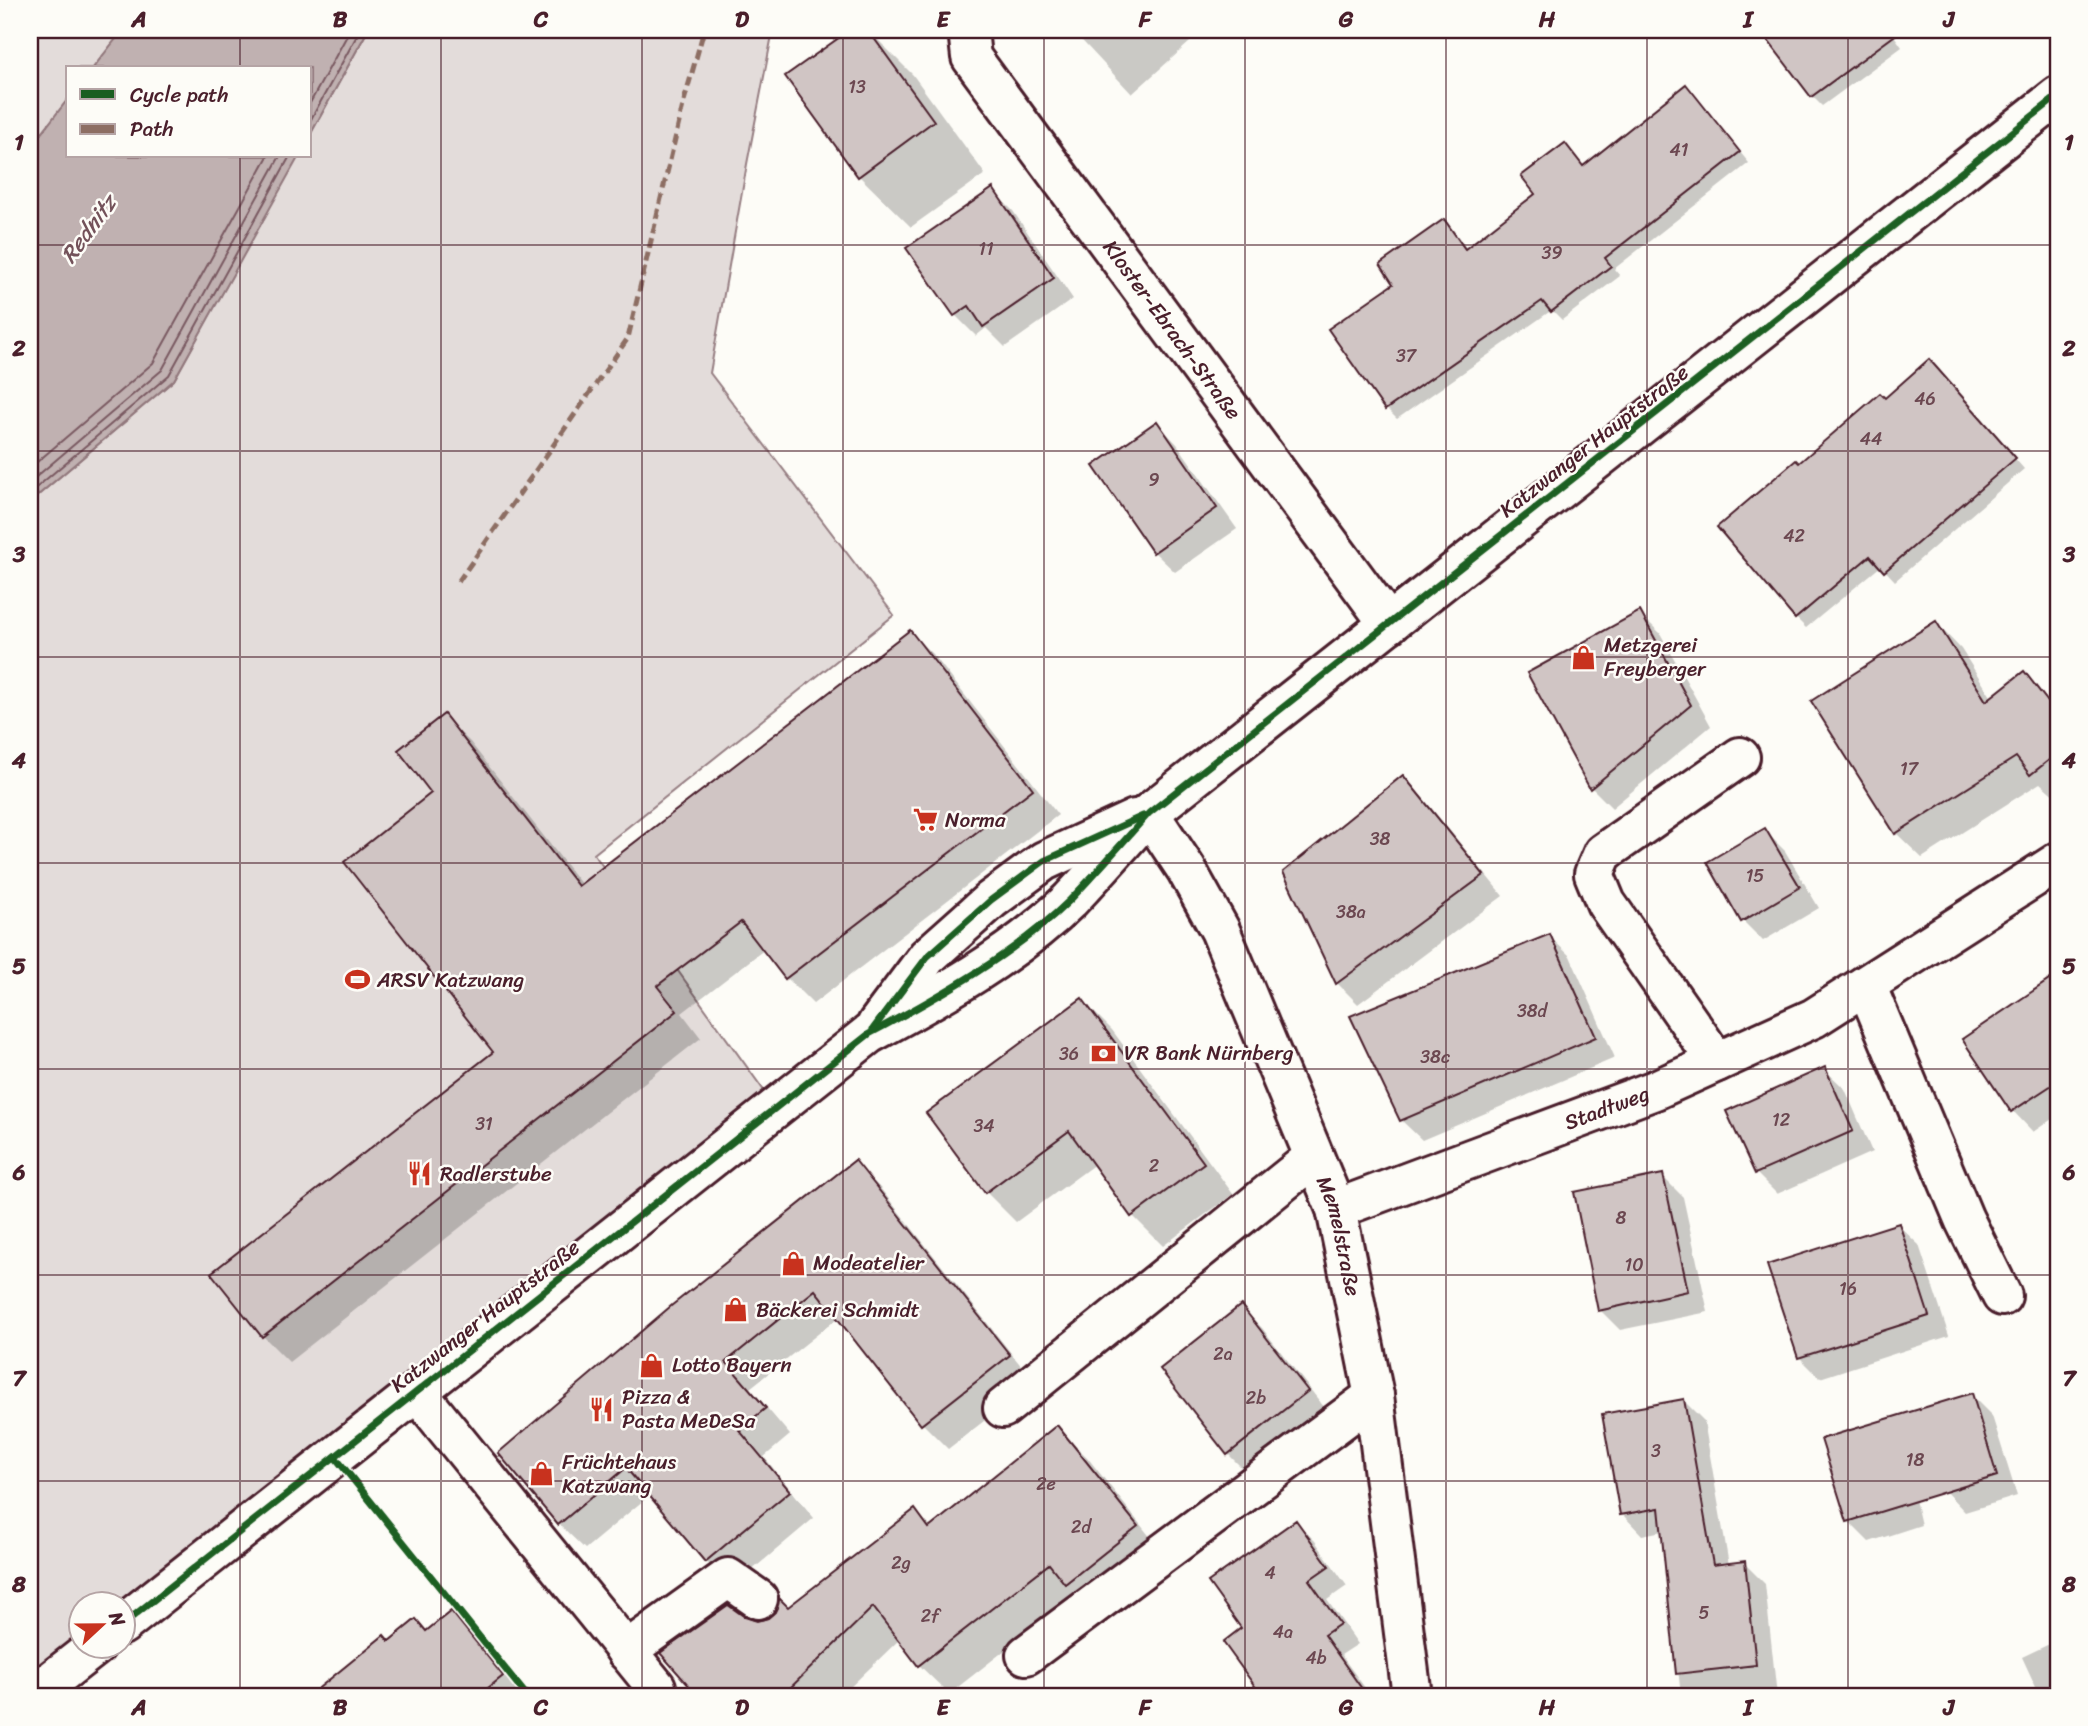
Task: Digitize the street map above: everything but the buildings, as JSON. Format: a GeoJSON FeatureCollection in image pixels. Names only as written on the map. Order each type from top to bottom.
{"type":"FeatureCollection","features":[{"type":"Feature","properties":{"kind":"main road","name":"Kloster-Ebrach-Straße"},"geometry":{"type":"LineString","coordinates":[[968,30],[971,57],[1389,624]]}},
{"type":"Feature","properties":{"kind":"main road","name":"Katzwanger Hauptstraße"},"geometry":{"type":"LineString","coordinates":[[136,1614],[869,1034],[948,992],[1022,940],[1068,901],[1149,813],[2058,96]]}},
{"type":"Feature","properties":{"kind":"main road"},"geometry":{"type":"LineString","coordinates":[[1717,1062],[1606,903],[1594,874],[1604,853],[1740,757]]}},
{"type":"Feature","properties":{"kind":"main road","name":"Katzwanger Hauptstraße"},"geometry":{"type":"LineString","coordinates":[[869,1034],[927,957],[991,900],[1044,860],[1149,813]]}},
{"type":"Feature","properties":{"kind":"main road","name":"Memelstraße"},"geometry":{"type":"LineString","coordinates":[[1149,813],[1186,869],[1220,930],[1336,1209],[1374,1396],[1412,1696]]}},
{"type":"Feature","properties":{"kind":"main road","name":"Stadtweg"},"geometry":{"type":"LineString","coordinates":[[1336,1209],[1655,1090],[1814,1018],[2058,862]]}},
{"type":"Feature","properties":{"kind":"main road"},"geometry":{"type":"LineString","coordinates":[[1866,985],[1964,1219],[2002,1296]]}},
{"type":"Feature","properties":{"kind":"main road"},"geometry":{"type":"LineString","coordinates":[[1003,1408],[1314,1157]]}},
{"type":"Feature","properties":{"kind":"main road"},"geometry":{"type":"LineString","coordinates":[[417,1392],[656,1687]]}},
{"type":"Feature","properties":{"kind":"main road"},"geometry":{"type":"LineString","coordinates":[[1026,1655],[1374,1396]]}},
{"type":"Feature","properties":{"kind":"main road"},"geometry":{"type":"LineString","coordinates":[[626,1651],[728,1578],[758,1599]]}},
{"type":"Feature","properties":{"kind":"main road"},"geometry":{"type":"LineString","coordinates":[[32,1696],[78,1660]]}},
{"type":"Feature","properties":{"kind":"shaded area"},"geometry":{"type":"Polygon","coordinates":[[[30,30],[123,30],[95,66],[66,66],[66,102],[30,148],[30,30]]]}},
{"type":"Feature","properties":{"kind":"shaded area","name":"ARSV Katzwang"},"geometry":{"type":"Polygon","coordinates":[[[368,30],[773,30],[710,373],[894,615],[594,854],[775,1106],[136,1593],[136,1590],[66,1590],[66,1660],[30,1695],[30,502],[174,380],[297,158],[312,158],[312,131],[368,30]]]}},
{"type":"Feature","properties":{"kind":"water"},"geometry":{"type":"Polygon","coordinates":[[[123,30],[368,30],[312,131],[312,66],[95,66],[123,30]]]}},
{"type":"Feature","properties":{"kind":"water","name":"Rednitz"},"geometry":{"type":"Polygon","coordinates":[[[66,102],[66,158],[298,158],[174,380],[30,502],[30,148],[66,102]]]}},
{"type":"Feature","properties":{"kind":"marked path"},"geometry":{"type":"LineString","coordinates":[[458,582],[628,338],[684,101],[704,30]]}},
{"type":"Feature","properties":{"kind":"cycle path"},"geometry":{"type":"LineString","coordinates":[[136,1614],[869,1034],[948,990],[1025,939],[1070,900],[1149,813],[2058,96]]}},
{"type":"Feature","properties":{"kind":"cycle path"},"geometry":{"type":"LineString","coordinates":[[873,1029],[927,957],[991,900],[1044,861],[1143,816]]}},
{"type":"Feature","properties":{"kind":"cycle path"},"geometry":{"type":"LineString","coordinates":[[335,1457],[527,1696]]}},
{"type":"Feature","properties":{"kind":"place","name":"Metzgerei Freyberger"},"geometry":{"type":"Point","coordinates":[1584,657]}},
{"type":"Feature","properties":{"kind":"place","name":"Norma"},"geometry":{"type":"Point","coordinates":[925,820]}},
{"type":"Feature","properties":{"kind":"place","name":"ARSV Katzwang"},"geometry":{"type":"Point","coordinates":[357,980]}},
{"type":"Feature","properties":{"kind":"place","name":"VR Bank Nürnberg"},"geometry":{"type":"Point","coordinates":[1104,1053]}},
{"type":"Feature","properties":{"kind":"place","name":"Radlerstube"},"geometry":{"type":"Point","coordinates":[420,1174]}},
{"type":"Feature","properties":{"kind":"place","name":"Modeatelier"},"geometry":{"type":"Point","coordinates":[793,1263]}},
{"type":"Feature","properties":{"kind":"place","name":"Bäckerei Schmidt"},"geometry":{"type":"Point","coordinates":[736,1310]}},
{"type":"Feature","properties":{"kind":"place","name":"Lotto Bayern"},"geometry":{"type":"Point","coordinates":[652,1365]}},
{"type":"Feature","properties":{"kind":"place","name":"Pizza & Pasta MeDeSa"},"geometry":{"type":"Point","coordinates":[602,1409]}},
{"type":"Feature","properties":{"kind":"place","name":"Früchtehaus Katzwang"},"geometry":{"type":"Point","coordinates":[542,1474]}}]}
